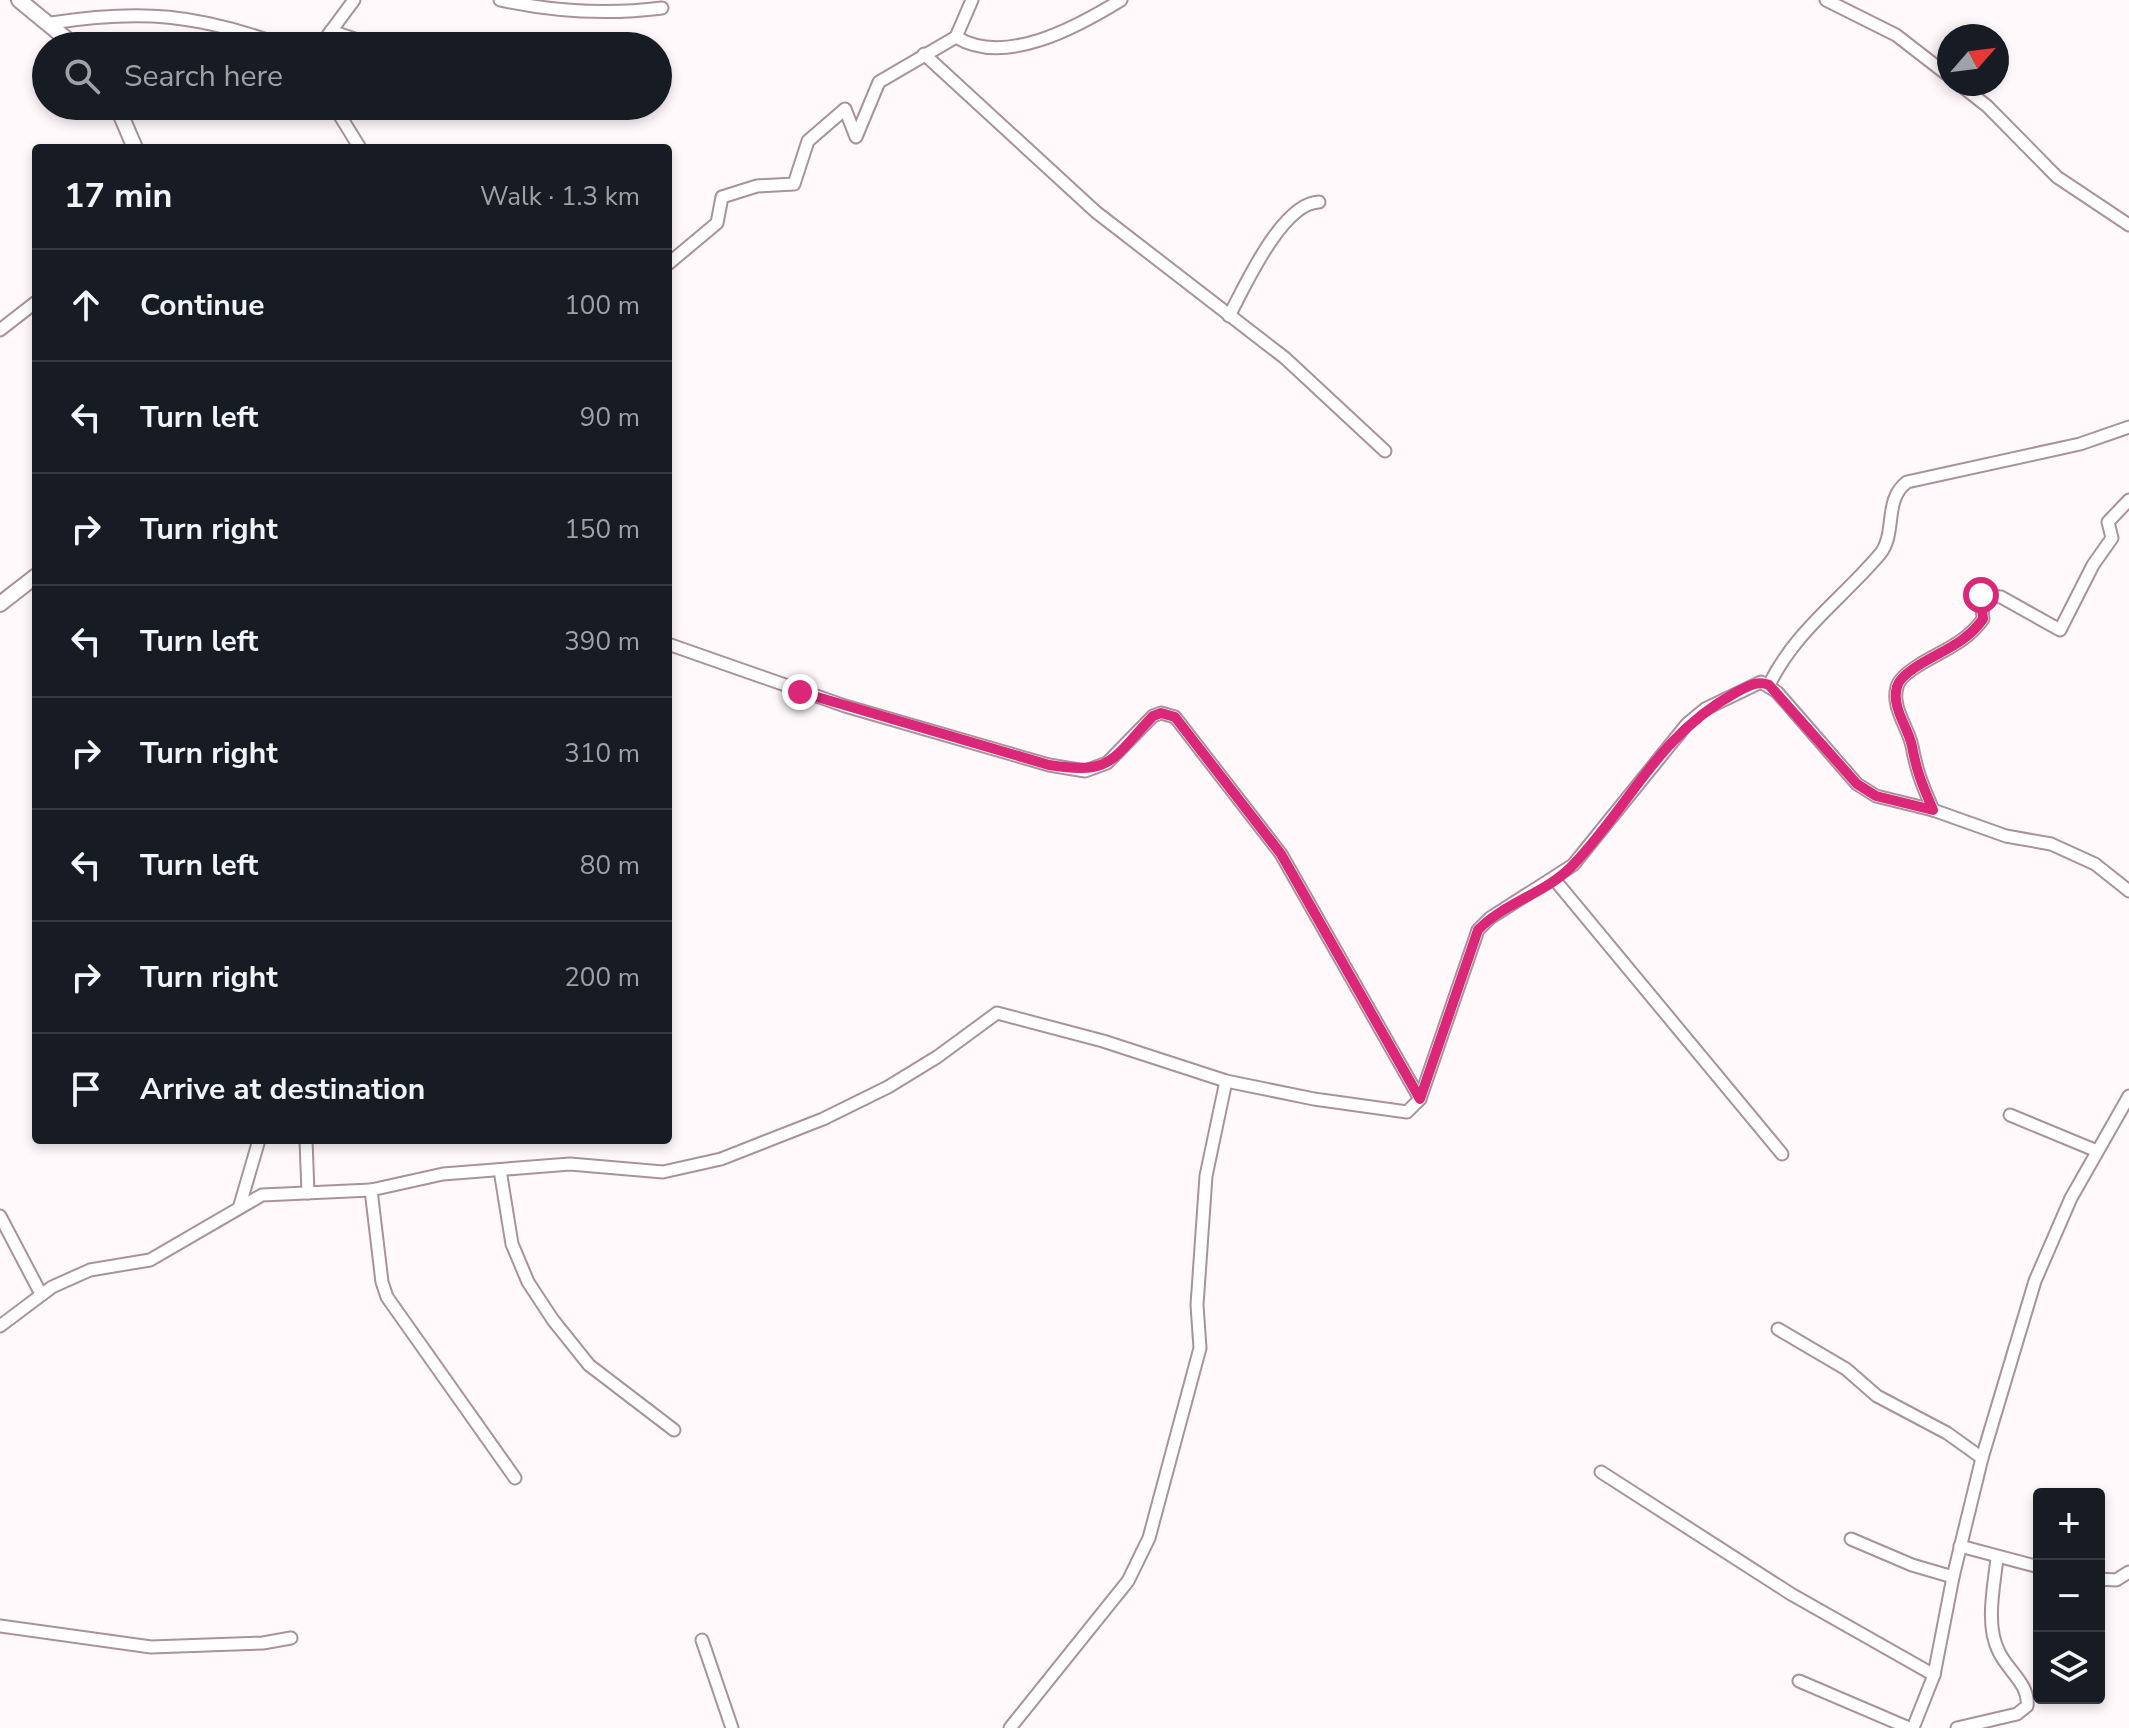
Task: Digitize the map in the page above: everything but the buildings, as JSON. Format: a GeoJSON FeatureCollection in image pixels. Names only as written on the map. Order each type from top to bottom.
{"type":"FeatureCollection","features":[{"type":"Feature","properties":{"kind":"main road"},"geometry":{"type":"LineString","coordinates":[[19,0],[60,32]]}},
{"type":"Feature","properties":{"kind":"main road"},"geometry":{"type":"LineString","coordinates":[[123,120],[133,144]]}},
{"type":"Feature","properties":{"kind":"main road"},"geometry":{"type":"LineString","coordinates":[[0,604],[32,579]]}},
{"type":"Feature","properties":{"kind":"street"},"geometry":{"type":"LineString","coordinates":[[334,32],[331,31],[354,0]]}},
{"type":"Feature","properties":{"kind":"street"},"geometry":{"type":"LineString","coordinates":[[500,0],[577,12],[619,13],[662,8]]}},
{"type":"Feature","properties":{"kind":"street"},"geometry":{"type":"LineString","coordinates":[[672,261],[717,223],[722,197],[757,186],[794,184],[808,141],[845,109],[856,137],[879,82],[956,37],[972,0]]}},
{"type":"Feature","properties":{"kind":"street"},"geometry":{"type":"LineString","coordinates":[[956,37],[969,45],[980,46],[1034,41],[1094,16],[1121,0]]}},
{"type":"Feature","properties":{"kind":"street"},"geometry":{"type":"LineString","coordinates":[[1826,0],[1896,35],[1937,67]]}},
{"type":"Feature","properties":{"kind":"street"},"geometry":{"type":"LineString","coordinates":[[51,23],[144,13],[169,14],[246,32]]}},
{"type":"Feature","properties":{"kind":"street"},"geometry":{"type":"LineString","coordinates":[[924,54],[1096,212],[1285,358],[1385,451]]}},
{"type":"Feature","properties":{"kind":"street"},"geometry":{"type":"LineString","coordinates":[[1974,96],[2057,177],[2129,225]]}},
{"type":"Feature","properties":{"kind":"street"},"geometry":{"type":"LineString","coordinates":[[343,120],[358,144]]}},
{"type":"Feature","properties":{"kind":"street"},"geometry":{"type":"LineString","coordinates":[[1229,316],[1256,265],[1288,219],[1299,208],[1319,202]]}},
{"type":"Feature","properties":{"kind":"street"},"geometry":{"type":"LineString","coordinates":[[0,330],[32,305]]}},
{"type":"Feature","properties":{"kind":"street"},"geometry":{"type":"LineString","coordinates":[[1769,685],[1778,667],[1816,617],[1882,552],[1888,538],[1895,496],[1907,482],[2080,444],[2129,427]]}},
{"type":"Feature","properties":{"kind":"street"},"geometry":{"type":"LineString","coordinates":[[1933,810],[1914,767],[1912,744],[1901,725],[1895,690],[1899,681],[1917,666],[1970,637],[1983,619],[1981,595],[2001,597],[2060,630],[2093,565],[2112,538],[2108,522],[2129,500]]}},
{"type":"Feature","properties":{"kind":"street"},"geometry":{"type":"LineString","coordinates":[[672,645],[830,701],[1049,765],[1085,771],[1107,763],[1153,716],[1161,713],[1175,717],[1281,854],[1420,1099]]}},
{"type":"Feature","properties":{"kind":"street"},"geometry":{"type":"LineString","coordinates":[[0,1326],[41,1294],[90,1270],[150,1260],[262,1195],[371,1190],[412,1178],[570,1164],[663,1172],[721,1159],[823,1119],[888,1087],[937,1057],[997,1013],[1103,1041],[1226,1081],[1407,1112],[1420,1099],[1478,930],[1490,918],[1573,865],[1687,724],[1761,682],[1769,685],[1857,784],[1876,796],[1933,810],[1994,833],[2051,844],[2095,864],[2129,891]]}},
{"type":"Feature","properties":{"kind":"street"},"geometry":{"type":"LineString","coordinates":[[1554,879],[1782,1154]]}},
{"type":"Feature","properties":{"kind":"street"},"geometry":{"type":"LineString","coordinates":[[1010,1728],[1128,1581],[1149,1538],[1200,1348],[1197,1305],[1206,1176],[1226,1081]]}},
{"type":"Feature","properties":{"kind":"street"},"geometry":{"type":"LineString","coordinates":[[1799,1681],[1911,1728],[1934,1675],[1953,1577],[1982,1458],[2035,1281],[2071,1198],[2129,1096]]}},
{"type":"Feature","properties":{"kind":"street"},"geometry":{"type":"LineString","coordinates":[[2010,1115],[2097,1151]]}},
{"type":"Feature","properties":{"kind":"street"},"geometry":{"type":"LineString","coordinates":[[240,1205],[258,1144]]}},
{"type":"Feature","properties":{"kind":"street"},"geometry":{"type":"LineString","coordinates":[[306,1144],[308,1193]]}},
{"type":"Feature","properties":{"kind":"street"},"geometry":{"type":"LineString","coordinates":[[500,1170],[512,1244],[528,1282],[553,1320],[589,1365],[674,1430]]}},
{"type":"Feature","properties":{"kind":"street"},"geometry":{"type":"LineString","coordinates":[[371,1190],[382,1282],[388,1300],[515,1478]]}},
{"type":"Feature","properties":{"kind":"street"},"geometry":{"type":"LineString","coordinates":[[0,1216],[41,1294]]}},
{"type":"Feature","properties":{"kind":"street"},"geometry":{"type":"LineString","coordinates":[[1778,1329],[1846,1369],[1877,1396],[1947,1433],[1982,1458]]}},
{"type":"Feature","properties":{"kind":"street"},"geometry":{"type":"LineString","coordinates":[[1601,1472],[1791,1594],[1934,1675]]}},
{"type":"Feature","properties":{"kind":"street"},"geometry":{"type":"LineString","coordinates":[[1851,1539],[1912,1565],[1953,1577]]}},
{"type":"Feature","properties":{"kind":"street"},"geometry":{"type":"LineString","coordinates":[[1960,1546],[2033,1566]]}},
{"type":"Feature","properties":{"kind":"street"},"geometry":{"type":"LineString","coordinates":[[1957,1728],[2017,1714],[2027,1706],[2029,1696],[1999,1652],[1994,1637],[1997,1558]]}},
{"type":"Feature","properties":{"kind":"street"},"geometry":{"type":"LineString","coordinates":[[2105,1579],[2116,1580],[2129,1572]]}},
{"type":"Feature","properties":{"kind":"street"},"geometry":{"type":"LineString","coordinates":[[0,1626],[161,1647],[291,1638]]}},
{"type":"Feature","properties":{"kind":"street"},"geometry":{"type":"LineString","coordinates":[[702,1640],[732,1728]]}},
{"type":"Feature","properties":{"kind":"route"},"geometry":{"type":"LineString","coordinates":[[800,692],[1049,765],[1085,771],[1095,770],[1107,763],[1153,716],[1161,713],[1175,717],[1247,808],[1294,874],[1420,1099],[1478,930],[1506,907],[1565,873],[1668,745],[1705,709],[1751,685],[1761,682],[1769,685],[1857,784],[1876,796],[1933,810],[1914,767],[1912,744],[1901,725],[1895,690],[1899,681],[1917,666],[1970,637],[1983,619],[1981,595]]}}]}
